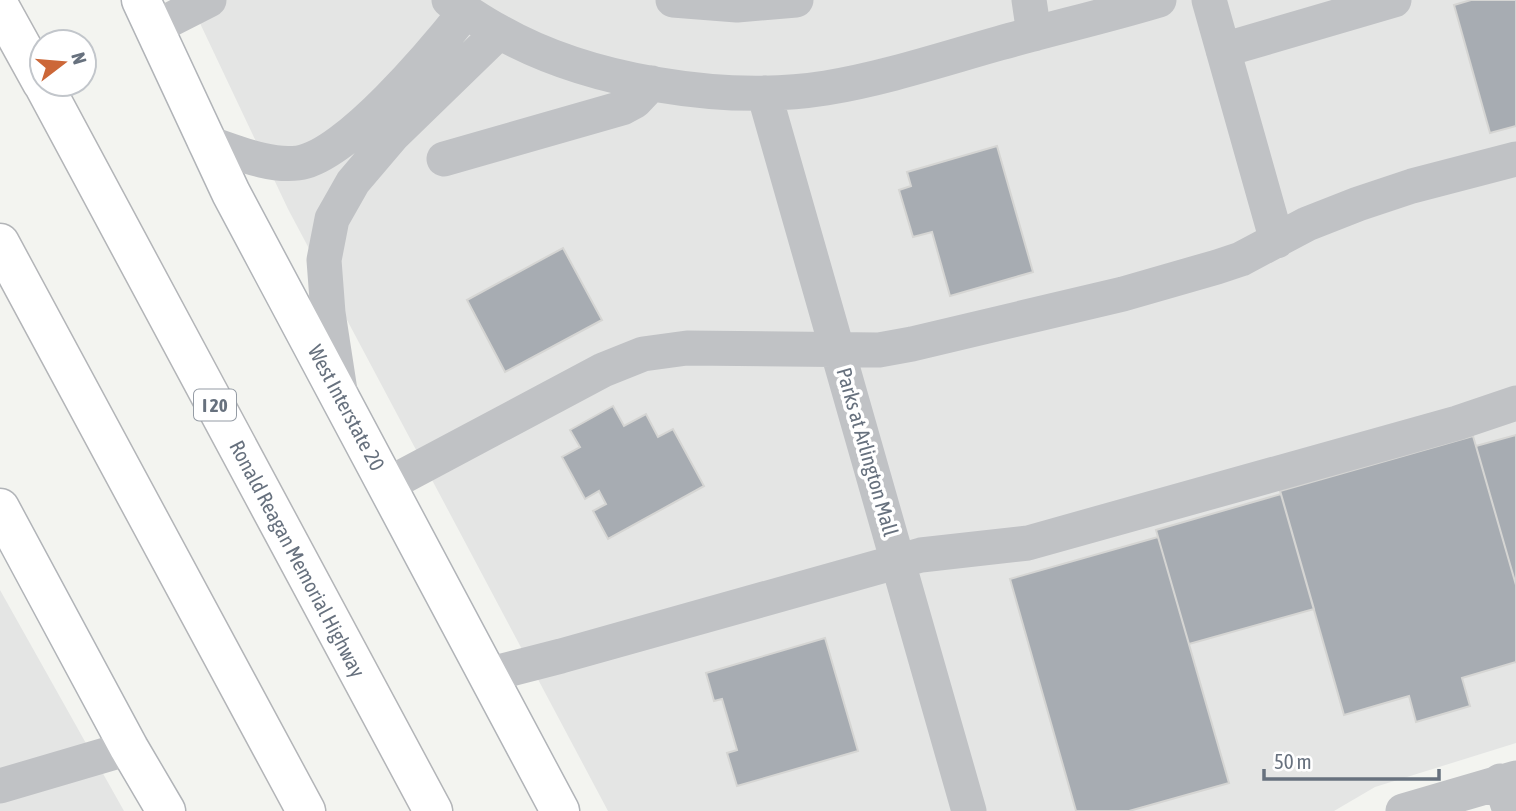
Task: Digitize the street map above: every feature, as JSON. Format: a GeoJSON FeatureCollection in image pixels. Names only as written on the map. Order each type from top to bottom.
{"type":"FeatureCollection","features":[{"type":"Feature","properties":{"kind":"main road","name":"Ronald Reagan Memorial Highway"},"geometry":{"type":"LineString","coordinates":[[0,7],[28,58]]}},
{"type":"Feature","properties":{"kind":"main road","name":"West Interstate 20"},"geometry":{"type":"LineString","coordinates":[[148,14],[205,142],[560,811]]}},
{"type":"Feature","properties":{"kind":"main road","name":"Ronald Reagan Memorial Highway"},"geometry":{"type":"LineString","coordinates":[[50,98],[433,811]]}},
{"type":"Feature","properties":{"kind":"main road"},"geometry":{"type":"LineString","coordinates":[[0,243],[14,286],[306,811]]}},
{"type":"Feature","properties":{"kind":"main road"},"geometry":{"type":"LineString","coordinates":[[0,508],[129,748],[166,811]]}},
{"type":"Feature","properties":{"kind":"street"},"geometry":{"type":"LineString","coordinates":[[148,14],[209,0]]}},
{"type":"Feature","properties":{"kind":"street"},"geometry":{"type":"LineString","coordinates":[[673,0],[737,5],[796,0]]}},
{"type":"Feature","properties":{"kind":"street"},"geometry":{"type":"LineString","coordinates":[[205,142],[281,163],[300,163],[323,156],[347,138],[421,65],[457,6],[499,32],[585,68],[695,90],[764,93],[825,88],[902,72],[1032,17],[1158,0]]}},
{"type":"Feature","properties":{"kind":"street"},"geometry":{"type":"LineString","coordinates":[[1209,0],[1277,241]]}},
{"type":"Feature","properties":{"kind":"street"},"geometry":{"type":"LineString","coordinates":[[1223,50],[1394,0]]}},
{"type":"Feature","properties":{"kind":"street"},"geometry":{"type":"LineString","coordinates":[[342,401],[328,313],[324,260],[332,219],[353,182],[393,135],[499,32]]}},
{"type":"Feature","properties":{"kind":"street"},"geometry":{"type":"LineString","coordinates":[[444,159],[622,108],[635,101],[652,83]]}},
{"type":"Feature","properties":{"kind":"street","name":"Parks at Arlington Mall"},"geometry":{"type":"LineString","coordinates":[[764,93],[970,811]]}},
{"type":"Feature","properties":{"kind":"street"},"geometry":{"type":"LineString","coordinates":[[387,485],[603,370],[643,355],[688,348],[879,350],[912,344],[1123,293],[1217,267],[1241,259],[1307,224],[1358,204],[1412,186],[1516,159]]}},
{"type":"Feature","properties":{"kind":"street"},"geometry":{"type":"LineString","coordinates":[[487,675],[922,555],[1017,546],[1457,423],[1516,403]]}},
{"type":"Feature","properties":{"kind":"street"},"geometry":{"type":"LineString","coordinates":[[0,786],[129,748]]}},
{"type":"Feature","properties":{"kind":"street"},"geometry":{"type":"LineString","coordinates":[[1403,811],[1508,790]]}},
{"type":"Feature","properties":{"kind":"shaded area"},"geometry":{"type":"Polygon","coordinates":[[[189,0],[1516,0],[1516,743],[1375,787],[1334,811],[608,811],[288,209],[189,0]]]}},
{"type":"Feature","properties":{"kind":"shaded area"},"geometry":{"type":"Polygon","coordinates":[[[0,590],[124,811],[0,811],[0,590]]]}},
{"type":"Feature","properties":{"kind":"building"},"geometry":{"type":"Polygon","coordinates":[[[1471,0],[1516,0],[1516,126],[1490,133],[1454,5],[1471,0]]]}},
{"type":"Feature","properties":{"kind":"building"},"geometry":{"type":"Polygon","coordinates":[[[997,146],[1033,272],[950,296],[932,232],[913,237],[899,190],[911,186],[907,172],[997,146]]]}},
{"type":"Feature","properties":{"kind":"building"},"geometry":{"type":"Polygon","coordinates":[[[563,248],[602,320],[505,372],[467,300],[563,248]]]}},
{"type":"Feature","properties":{"kind":"building"},"geometry":{"type":"Polygon","coordinates":[[[613,406],[624,426],[646,414],[658,437],[673,429],[704,486],[608,539],[593,511],[606,504],[599,491],[585,499],[562,457],[580,447],[570,430],[613,406]]]}},
{"type":"Feature","properties":{"kind":"building"},"geometry":{"type":"Polygon","coordinates":[[[1516,435],[1516,585],[1476,446],[1516,435]]]}},
{"type":"Feature","properties":{"kind":"building"},"geometry":{"type":"Polygon","coordinates":[[[1473,436],[1516,585],[1516,662],[1462,678],[1470,706],[1416,722],[1409,696],[1344,715],[1280,491],[1473,436]]]}},
{"type":"Feature","properties":{"kind":"building"},"geometry":{"type":"Polygon","coordinates":[[[1281,494],[1314,609],[1189,644],[1156,530],[1281,494]]]}},
{"type":"Feature","properties":{"kind":"building"},"geometry":{"type":"Polygon","coordinates":[[[1158,537],[1229,783],[1129,811],[1076,811],[1010,579],[1158,537]]]}},
{"type":"Feature","properties":{"kind":"building"},"geometry":{"type":"Polygon","coordinates":[[[825,638],[858,751],[737,786],[727,753],[737,750],[722,699],[714,701],[706,673],[825,638]]]}}]}
